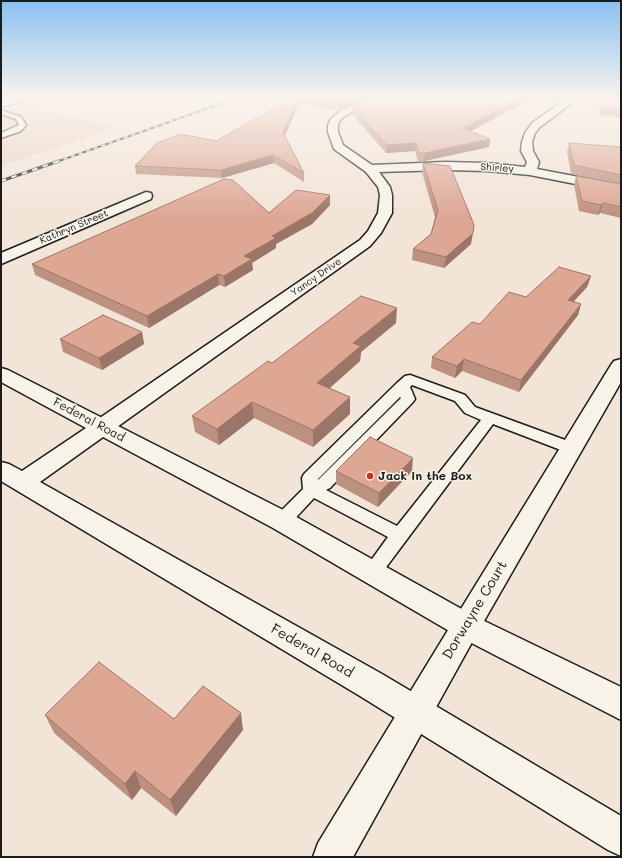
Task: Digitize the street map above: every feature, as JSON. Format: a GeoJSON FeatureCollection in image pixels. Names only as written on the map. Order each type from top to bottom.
{"type":"FeatureCollection","features":[{"type":"Feature","properties":{"kind":"street","name":"Yancy Drive"},"geometry":{"type":"LineString","coordinates":[[11,477],[102,427],[365,243],[381,223],[385,214],[386,205],[384,187],[370,169],[338,147],[335,137]]}},
{"type":"Feature","properties":{"kind":"street"},"geometry":{"type":"LineString","coordinates":[[529,137],[527,150],[533,162],[530,171]]}},
{"type":"Feature","properties":{"kind":"street","name":"Shirley"},"geometry":{"type":"LineString","coordinates":[[370,169],[445,166],[487,167],[530,171],[621,189]]}},
{"type":"Feature","properties":{"kind":"street","name":"Kathryn Street"},"geometry":{"type":"LineString","coordinates":[[1,259],[146,196]]}},
{"type":"Feature","properties":{"kind":"street","name":"Dorwayne Court"},"geometry":{"type":"LineString","coordinates":[[332,857],[466,626],[621,365]]}},
{"type":"Feature","properties":{"kind":"street","name":"Federal Road"},"geometry":{"type":"LineString","coordinates":[[1,374],[282,521],[466,626],[621,704]]}},
{"type":"Feature","properties":{"kind":"street","name":"Federal Road"},"geometry":{"type":"LineString","coordinates":[[11,477],[364,681],[621,837]]}},
{"type":"Feature","properties":{"kind":"lane"},"geometry":{"type":"LineString","coordinates":[[282,521],[312,490],[324,484],[408,399],[406,383],[460,398],[470,410],[571,448]]}},
{"type":"Feature","properties":{"kind":"lane"},"geometry":{"type":"LineString","coordinates":[[371,573],[490,418]]}},
{"type":"Feature","properties":{"kind":"lane"},"geometry":{"type":"LineString","coordinates":[[312,490],[400,535]]}},
{"type":"Feature","properties":{"kind":"shaded area"},"geometry":{"type":"Polygon","coordinates":[[[1,137],[87,137],[1,166],[1,137]]]}},
{"type":"Feature","properties":{"kind":"building"},"geometry":{"type":"Polygon","coordinates":[[[173,137],[196,137],[216,141],[223,137],[285,137],[304,173],[273,155],[221,170],[135,166],[157,143],[173,137]]]}},
{"type":"Feature","properties":{"kind":"building"},"geometry":{"type":"Polygon","coordinates":[[[380,137],[485,137],[490,139],[425,153],[419,153],[416,143],[387,145],[380,137]]]}},
{"type":"Feature","properties":{"kind":"building"},"geometry":{"type":"Polygon","coordinates":[[[569,143],[621,147],[621,175],[574,165],[569,143]]]}},
{"type":"Feature","properties":{"kind":"building"},"geometry":{"type":"Polygon","coordinates":[[[423,163],[450,166],[474,225],[473,233],[446,257],[413,249],[431,234],[438,210],[423,163]]]}},
{"type":"Feature","properties":{"kind":"building"},"geometry":{"type":"Polygon","coordinates":[[[576,176],[621,184],[621,207],[603,203],[601,205],[582,201],[576,176]]]}},
{"type":"Feature","properties":{"kind":"building"},"geometry":{"type":"Polygon","coordinates":[[[224,179],[233,180],[269,213],[296,190],[330,195],[312,213],[272,236],[276,238],[244,256],[252,259],[224,276],[218,274],[147,316],[32,264],[224,179]]]}},
{"type":"Feature","properties":{"kind":"building"},"geometry":{"type":"Polygon","coordinates":[[[559,267],[591,276],[568,300],[581,304],[521,380],[464,359],[457,366],[432,357],[472,322],[480,324],[509,292],[526,297],[559,267]]]}},
{"type":"Feature","properties":{"kind":"building"},"geometry":{"type":"Polygon","coordinates":[[[361,296],[397,308],[353,343],[361,346],[317,383],[350,397],[313,430],[252,402],[217,429],[192,416],[268,361],[272,363],[361,296]]]}},
{"type":"Feature","properties":{"kind":"building"},"geometry":{"type":"Polygon","coordinates":[[[103,315],[142,332],[99,358],[60,339],[103,315]]]}},
{"type":"Feature","properties":{"kind":"building"},"geometry":{"type":"Polygon","coordinates":[[[370,437],[413,458],[379,493],[336,471],[370,437]]]}},
{"type":"Feature","properties":{"kind":"building"},"geometry":{"type":"Polygon","coordinates":[[[99,662],[174,719],[203,686],[241,713],[170,800],[135,771],[125,784],[45,715],[99,662]]]}},
{"type":"Feature","properties":{"kind":"railway"},"geometry":{"type":"LineString","coordinates":[[56,162],[127,137]]}},
{"type":"Feature","properties":{"kind":"railway"},"geometry":{"type":"LineString","coordinates":[[1,181],[59,161]]}},
{"type":"Feature","properties":{"kind":"place","name":"Jack in the Box"},"geometry":{"type":"Point","coordinates":[370,476]}}]}
